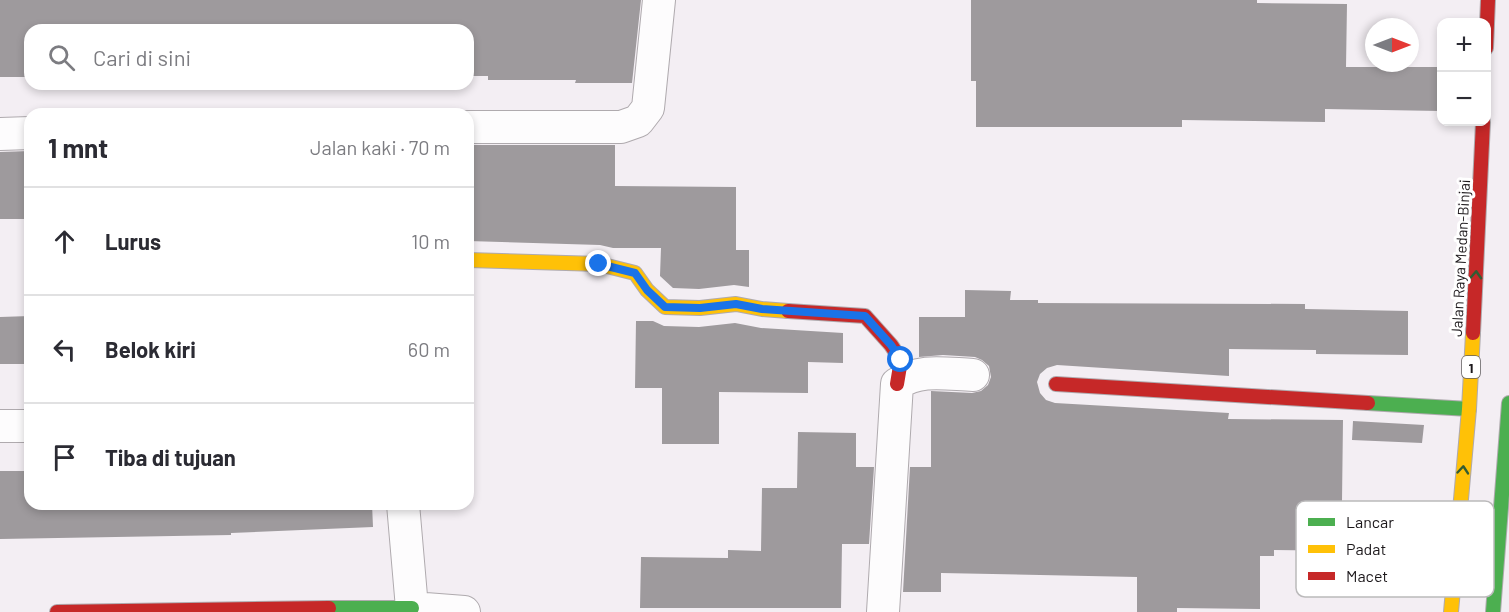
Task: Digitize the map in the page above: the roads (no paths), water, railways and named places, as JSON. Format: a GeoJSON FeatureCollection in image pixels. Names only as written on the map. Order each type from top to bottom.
{"type":"FeatureCollection","features":[{"type":"Feature","properties":{"kind":"street"},"geometry":{"type":"LineString","coordinates":[[474,127],[621,127],[638,121],[648,108],[659,0]]}},
{"type":"Feature","properties":{"kind":"street"},"geometry":{"type":"LineString","coordinates":[[1487,18],[1488,0]]}},
{"type":"Feature","properties":{"kind":"street","name":"Jalan Raya Medan-Binjai"},"geometry":{"type":"LineString","coordinates":[[1461,501],[1469,409],[1484,126]]}},
{"type":"Feature","properties":{"kind":"street"},"geometry":{"type":"LineString","coordinates":[[0,134],[24,134]]}},
{"type":"Feature","properties":{"kind":"street"},"geometry":{"type":"LineString","coordinates":[[474,260],[599,264],[635,273],[647,290],[665,307],[700,308],[736,304],[762,309],[865,316],[901,360],[897,384],[883,612]]}},
{"type":"Feature","properties":{"kind":"street"},"geometry":{"type":"LineString","coordinates":[[897,384],[908,376],[926,372],[973,375]]}},
{"type":"Feature","properties":{"kind":"street"},"geometry":{"type":"LineString","coordinates":[[1056,384],[1469,409]]}},
{"type":"Feature","properties":{"kind":"street"},"geometry":{"type":"LineString","coordinates":[[1493,612],[1503,578],[1509,403]]}},
{"type":"Feature","properties":{"kind":"street"},"geometry":{"type":"LineString","coordinates":[[0,426],[24,426]]}},
{"type":"Feature","properties":{"kind":"street"},"geometry":{"type":"LineString","coordinates":[[404,510],[412,608]]}},
{"type":"Feature","properties":{"kind":"street","name":"Jalan Raya Medan-Binjai"},"geometry":{"type":"LineString","coordinates":[[1451,612],[1452,597]]}},
{"type":"Feature","properties":{"kind":"street"},"geometry":{"type":"LineString","coordinates":[[57,612],[412,608],[464,612]]}}]}
